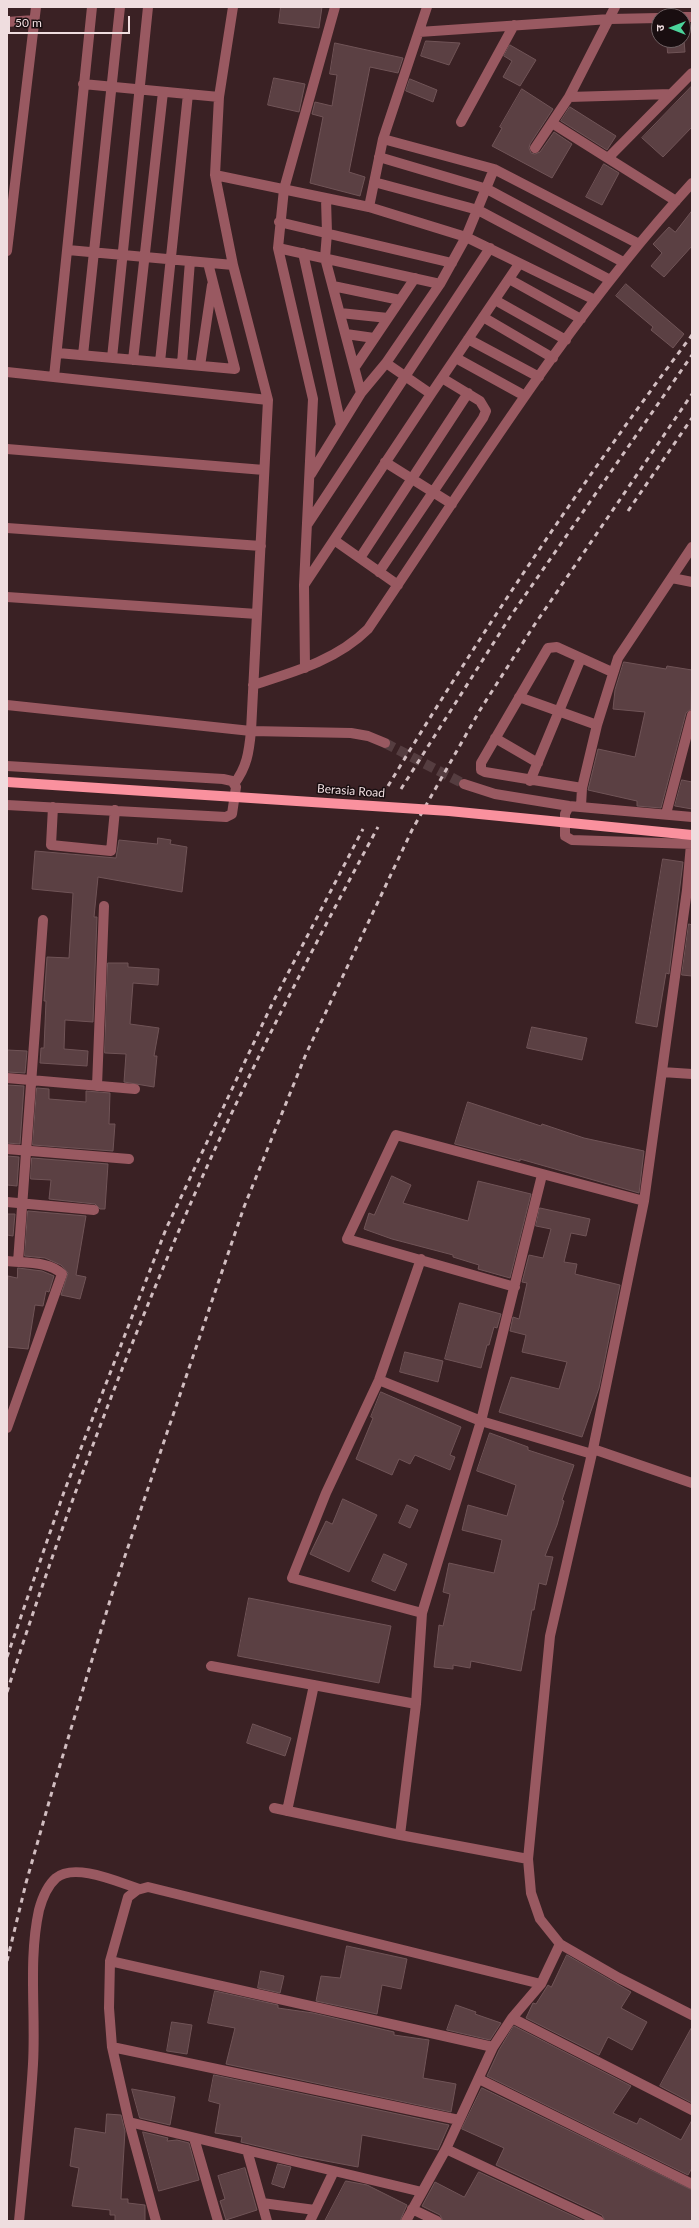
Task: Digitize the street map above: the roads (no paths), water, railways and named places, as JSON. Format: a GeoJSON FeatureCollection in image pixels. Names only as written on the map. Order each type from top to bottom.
{"type":"FeatureCollection","features":[{"type":"Feature","properties":{"kind":"main road","name":"Berasia Road"},"geometry":{"type":"LineString","coordinates":[[7,782],[449,811],[692,841]]}},
{"type":"Feature","properties":{"kind":"street"},"geometry":{"type":"LineString","coordinates":[[7,251],[36,7]]}},
{"type":"Feature","properties":{"kind":"street"},"geometry":{"type":"LineString","coordinates":[[54,377],[58,353],[83,84],[92,7]]}},
{"type":"Feature","properties":{"kind":"street"},"geometry":{"type":"LineString","coordinates":[[83,355],[120,7]]}},
{"type":"Feature","properties":{"kind":"street"},"geometry":{"type":"LineString","coordinates":[[112,358],[148,7]]}},
{"type":"Feature","properties":{"kind":"street"},"geometry":{"type":"LineString","coordinates":[[233,7],[219,97],[215,175],[233,265],[268,400],[251,731],[248,761],[234,784]]}},
{"type":"Feature","properties":{"kind":"street"},"geometry":{"type":"LineString","coordinates":[[305,668],[304,585],[313,399],[278,248],[279,222],[284,189],[335,7]]}},
{"type":"Feature","properties":{"kind":"street"},"geometry":{"type":"LineString","coordinates":[[369,207],[383,139],[427,7]]}},
{"type":"Feature","properties":{"kind":"street"},"geometry":{"type":"LineString","coordinates":[[535,148],[569,97],[615,7]]}},
{"type":"Feature","properties":{"kind":"street"},"geometry":{"type":"LineString","coordinates":[[419,32],[610,19],[651,18]]}},
{"type":"Feature","properties":{"kind":"street"},"geometry":{"type":"LineString","coordinates":[[7,22],[34,20]]}},
{"type":"Feature","properties":{"kind":"street"},"geometry":{"type":"LineString","coordinates":[[461,122],[514,25]]}},
{"type":"Feature","properties":{"kind":"street"},"geometry":{"type":"LineString","coordinates":[[609,157],[692,73]]}},
{"type":"Feature","properties":{"kind":"street"},"geometry":{"type":"LineString","coordinates":[[83,84],[219,97]]}},
{"type":"Feature","properties":{"kind":"street"},"geometry":{"type":"LineString","coordinates":[[133,360],[163,92]]}},
{"type":"Feature","properties":{"kind":"street"},"geometry":{"type":"LineString","coordinates":[[160,362],[188,94]]}},
{"type":"Feature","properties":{"kind":"street"},"geometry":{"type":"LineString","coordinates":[[569,97],[671,94]]}},
{"type":"Feature","properties":{"kind":"street"},"geometry":{"type":"LineString","coordinates":[[552,123],[609,157],[676,201]]}},
{"type":"Feature","properties":{"kind":"street"},"geometry":{"type":"LineString","coordinates":[[383,139],[494,169],[639,244]]}},
{"type":"Feature","properties":{"kind":"street"},"geometry":{"type":"LineString","coordinates":[[379,157],[487,189],[623,262]]}},
{"type":"Feature","properties":{"kind":"street"},"geometry":{"type":"LineString","coordinates":[[310,475],[361,393],[386,363],[440,284],[466,237],[494,169]]}},
{"type":"Feature","properties":{"kind":"street"},"geometry":{"type":"LineString","coordinates":[[215,175],[369,207],[466,237],[595,300]]}},
{"type":"Feature","properties":{"kind":"street"},"geometry":{"type":"LineString","coordinates":[[374,182],[478,210],[610,280]]}},
{"type":"Feature","properties":{"kind":"street"},"geometry":{"type":"LineString","coordinates":[[253,685],[305,668],[342,650],[368,629],[525,396],[623,262],[692,183]]}},
{"type":"Feature","properties":{"kind":"street"},"geometry":{"type":"LineString","coordinates":[[326,199],[327,233],[325,258],[361,393]]}},
{"type":"Feature","properties":{"kind":"street"},"geometry":{"type":"LineString","coordinates":[[279,222],[452,263]]}},
{"type":"Feature","properties":{"kind":"street"},"geometry":{"type":"LineString","coordinates":[[278,248],[440,284]]}},
{"type":"Feature","properties":{"kind":"street"},"geometry":{"type":"LineString","coordinates":[[306,527],[404,376],[490,248]]}},
{"type":"Feature","properties":{"kind":"street"},"geometry":{"type":"LineString","coordinates":[[68,250],[233,265]]}},
{"type":"Feature","properties":{"kind":"street"},"geometry":{"type":"LineString","coordinates":[[303,253],[341,425]]}},
{"type":"Feature","properties":{"kind":"street"},"geometry":{"type":"LineString","coordinates":[[182,364],[190,261]]}},
{"type":"Feature","properties":{"kind":"street"},"geometry":{"type":"LineString","coordinates":[[58,353],[235,369],[208,263]]}},
{"type":"Feature","properties":{"kind":"street"},"geometry":{"type":"LineString","coordinates":[[304,585],[519,264]]}},
{"type":"Feature","properties":{"kind":"street"},"geometry":{"type":"LineString","coordinates":[[354,367],[415,278]]}},
{"type":"Feature","properties":{"kind":"street"},"geometry":{"type":"LineString","coordinates":[[509,278],[581,319]]}},
{"type":"Feature","properties":{"kind":"street"},"geometry":{"type":"LineString","coordinates":[[200,366],[213,280]]}},
{"type":"Feature","properties":{"kind":"street"},"geometry":{"type":"LineString","coordinates":[[333,286],[400,300]]}},
{"type":"Feature","properties":{"kind":"street"},"geometry":{"type":"LineString","coordinates":[[495,300],[566,340]]}},
{"type":"Feature","properties":{"kind":"street"},"geometry":{"type":"LineString","coordinates":[[340,313],[388,318]]}},
{"type":"Feature","properties":{"kind":"street"},"geometry":{"type":"LineString","coordinates":[[483,317],[553,358]]}},
{"type":"Feature","properties":{"kind":"street"},"geometry":{"type":"LineString","coordinates":[[346,334],[374,338]]}},
{"type":"Feature","properties":{"kind":"street"},"geometry":{"type":"LineString","coordinates":[[468,339],[539,377]]}},
{"type":"Feature","properties":{"kind":"street"},"geometry":{"type":"LineString","coordinates":[[456,358],[525,396]]}},
{"type":"Feature","properties":{"kind":"street"},"geometry":{"type":"LineString","coordinates":[[386,363],[431,394]]}},
{"type":"Feature","properties":{"kind":"street"},"geometry":{"type":"LineString","coordinates":[[7,372],[268,400]]}},
{"type":"Feature","properties":{"kind":"street"},"geometry":{"type":"LineString","coordinates":[[379,572],[483,418],[486,411],[480,401],[442,378]]}},
{"type":"Feature","properties":{"kind":"street"},"geometry":{"type":"LineString","coordinates":[[360,558],[468,393]]}},
{"type":"Feature","properties":{"kind":"street"},"geometry":{"type":"LineString","coordinates":[[7,449],[264,470]]}},
{"type":"Feature","properties":{"kind":"street"},"geometry":{"type":"LineString","coordinates":[[385,462],[452,504]]}},
{"type":"Feature","properties":{"kind":"street"},"geometry":{"type":"LineString","coordinates":[[7,528],[260,546]]}},
{"type":"Feature","properties":{"kind":"street"},"geometry":{"type":"LineString","coordinates":[[334,540],[398,585]]}},
{"type":"Feature","properties":{"kind":"street"},"geometry":{"type":"LineString","coordinates":[[581,806],[582,788],[597,725],[612,672],[626,646],[692,547]]}},
{"type":"Feature","properties":{"kind":"street"},"geometry":{"type":"LineString","coordinates":[[672,578],[692,582]]}},
{"type":"Feature","properties":{"kind":"street"},"geometry":{"type":"LineString","coordinates":[[7,597],[257,614]]}},
{"type":"Feature","properties":{"kind":"street"},"geometry":{"type":"LineString","coordinates":[[582,788],[530,781],[481,770],[481,763],[548,648],[557,647],[612,672]]}},
{"type":"Feature","properties":{"kind":"street"},"geometry":{"type":"LineString","coordinates":[[530,781],[581,658]]}},
{"type":"Feature","properties":{"kind":"street"},"geometry":{"type":"LineString","coordinates":[[519,697],[597,725]]}},
{"type":"Feature","properties":{"kind":"street"},"geometry":{"type":"LineString","coordinates":[[7,705],[251,731],[336,732],[368,736],[385,743]]}},
{"type":"Feature","properties":{"kind":"street"},"geometry":{"type":"LineString","coordinates":[[666,814],[692,715]]}},
{"type":"Feature","properties":{"kind":"street"},"geometry":{"type":"LineString","coordinates":[[495,738],[538,763]]}},
{"type":"Feature","properties":{"kind":"street"},"geometry":{"type":"LineString","coordinates":[[7,766],[223,779],[232,781],[236,787],[232,814],[226,816],[7,805]]}},
{"type":"Feature","properties":{"kind":"street"},"geometry":{"type":"LineString","coordinates":[[464,784],[495,794],[569,806],[692,817]]}},
{"type":"Feature","properties":{"kind":"street"},"geometry":{"type":"LineString","coordinates":[[569,806],[565,814],[565,836],[572,840],[692,841],[686,898],[644,1201],[593,1452],[550,1636],[528,1859],[531,1893],[540,1919],[560,1944],[619,1978],[692,2016]]}},
{"type":"Feature","properties":{"kind":"street"},"geometry":{"type":"LineString","coordinates":[[53,807],[51,845],[111,851],[115,810]]}},
{"type":"Feature","properties":{"kind":"street"},"geometry":{"type":"LineString","coordinates":[[97,1086],[104,906]]}},
{"type":"Feature","properties":{"kind":"street"},"geometry":{"type":"LineString","coordinates":[[18,1262],[30,1080],[43,920]]}},
{"type":"Feature","properties":{"kind":"street"},"geometry":{"type":"LineString","coordinates":[[662,1072],[692,1074]]}},
{"type":"Feature","properties":{"kind":"street"},"geometry":{"type":"LineString","coordinates":[[7,1078],[135,1089]]}},
{"type":"Feature","properties":{"kind":"street"},"geometry":{"type":"LineString","coordinates":[[515,1287],[347,1239],[396,1135],[644,1201]]}},
{"type":"Feature","properties":{"kind":"street"},"geometry":{"type":"LineString","coordinates":[[7,1149],[129,1159]]}},
{"type":"Feature","properties":{"kind":"street"},"geometry":{"type":"LineString","coordinates":[[400,1835],[416,1704],[422,1613],[481,1421],[542,1175]]}},
{"type":"Feature","properties":{"kind":"street"},"geometry":{"type":"LineString","coordinates":[[7,1202],[94,1210]]}},
{"type":"Feature","properties":{"kind":"street"},"geometry":{"type":"LineString","coordinates":[[421,1259],[379,1380],[326,1493],[292,1578],[422,1613]]}},
{"type":"Feature","properties":{"kind":"street"},"geometry":{"type":"LineString","coordinates":[[7,1261],[57,1268],[62,1274],[7,1428]]}},
{"type":"Feature","properties":{"kind":"street"},"geometry":{"type":"LineString","coordinates":[[379,1380],[481,1421],[593,1452],[692,1483]]}},
{"type":"Feature","properties":{"kind":"street"},"geometry":{"type":"LineString","coordinates":[[212,1666],[416,1704]]}},
{"type":"Feature","properties":{"kind":"street"},"geometry":{"type":"LineString","coordinates":[[286,1811],[314,1685]]}},
{"type":"Feature","properties":{"kind":"street"},"geometry":{"type":"LineString","coordinates":[[274,1808],[400,1835],[528,1859]]}},
{"type":"Feature","properties":{"kind":"street"},"geometry":{"type":"LineString","coordinates":[[19,2221],[33,2064],[35,1944],[39,1910],[46,1890],[57,1877],[71,1873],[90,1873],[140,1889],[148,1888],[541,1984]]}},
{"type":"Feature","properties":{"kind":"street"},"geometry":{"type":"LineString","coordinates":[[140,1889],[128,1897],[110,1961],[109,2008],[112,2047],[129,2122],[156,2221]]}},
{"type":"Feature","properties":{"kind":"street"},"geometry":{"type":"LineString","coordinates":[[406,2221],[446,2149],[493,2047],[512,2018],[541,1984],[560,1944]]}},
{"type":"Feature","properties":{"kind":"street"},"geometry":{"type":"LineString","coordinates":[[110,1961],[493,2047]]}},
{"type":"Feature","properties":{"kind":"street"},"geometry":{"type":"LineString","coordinates":[[512,2018],[692,2110]]}},
{"type":"Feature","properties":{"kind":"street"},"geometry":{"type":"LineString","coordinates":[[112,2047],[459,2120]]}},
{"type":"Feature","properties":{"kind":"street"},"geometry":{"type":"LineString","coordinates":[[479,2079],[692,2184]]}},
{"type":"Feature","properties":{"kind":"street"},"geometry":{"type":"LineString","coordinates":[[129,2122],[422,2192]]}},
{"type":"Feature","properties":{"kind":"street"},"geometry":{"type":"LineString","coordinates":[[194,2138],[218,2221]]}},
{"type":"Feature","properties":{"kind":"street"},"geometry":{"type":"LineString","coordinates":[[446,2149],[599,2221]]}},
{"type":"Feature","properties":{"kind":"street"},"geometry":{"type":"LineString","coordinates":[[247,2150],[267,2221]]}},
{"type":"Feature","properties":{"kind":"street"},"geometry":{"type":"LineString","coordinates":[[310,2221],[334,2172]]}},
{"type":"Feature","properties":{"kind":"street"},"geometry":{"type":"LineString","coordinates":[[262,2202],[315,2210]]}},
{"type":"Feature","properties":{"kind":"street"},"geometry":{"type":"LineString","coordinates":[[412,2209],[437,2221]]}},
{"type":"Feature","properties":{"kind":"tunnel"},"geometry":{"type":"LineString","coordinates":[[385,743],[464,784]]}},
{"type":"Feature","properties":{"kind":"railway"},"geometry":{"type":"LineString","coordinates":[[388,786],[534,557],[651,390],[692,335]]}},
{"type":"Feature","properties":{"kind":"railway"},"geometry":{"type":"LineString","coordinates":[[401,789],[510,617],[692,355]]}},
{"type":"Feature","properties":{"kind":"railway"},"geometry":{"type":"LineString","coordinates":[[7,1961],[26,1883],[53,1788],[112,1594],[244,1207],[306,1054],[412,830],[480,710],[533,627],[692,394]]}},
{"type":"Feature","properties":{"kind":"railway"},"geometry":{"type":"LineString","coordinates":[[628,511],[692,418]]}},
{"type":"Feature","properties":{"kind":"railway"},"geometry":{"type":"LineString","coordinates":[[7,1692],[66,1519],[108,1405],[177,1235],[223,1131],[273,1029],[378,827]]}},
{"type":"Feature","properties":{"kind":"railway"},"geometry":{"type":"LineString","coordinates":[[7,1657],[64,1492],[166,1229],[273,1002],[363,829]]}}]}
